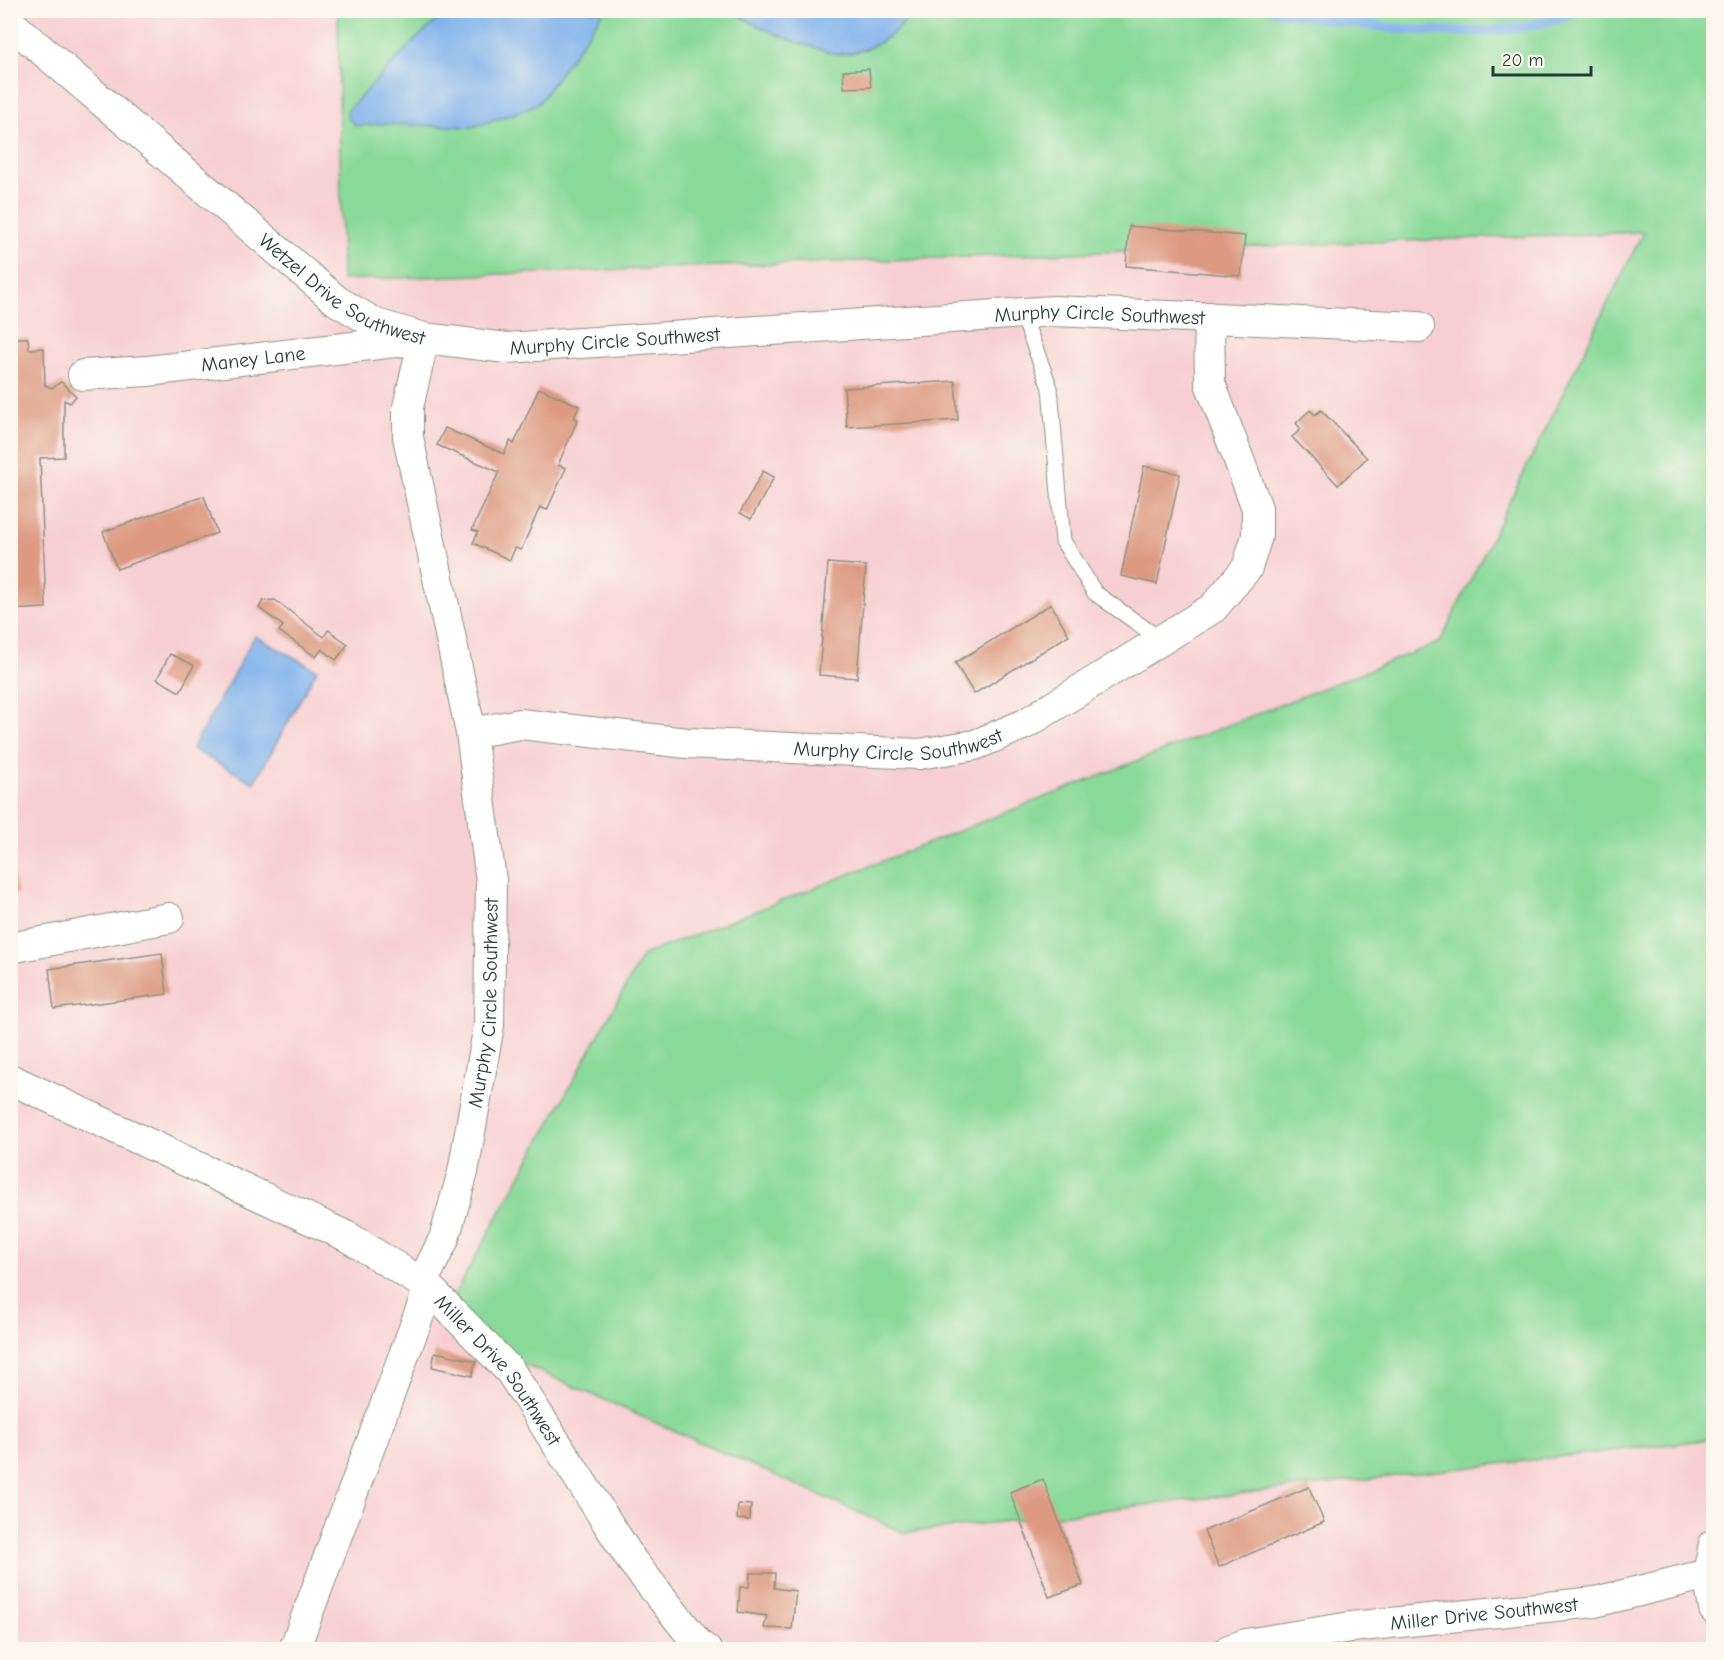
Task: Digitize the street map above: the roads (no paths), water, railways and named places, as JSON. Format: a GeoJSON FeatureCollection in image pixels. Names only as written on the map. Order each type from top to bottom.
{"type":"FeatureCollection","features":[{"type":"Feature","properties":{"kind":"street","name":"Wetzel Drive Southwest"},"geometry":{"type":"LineString","coordinates":[[10,23],[337,301],[376,324],[424,338],[408,407],[408,437],[471,733]]}},
{"type":"Feature","properties":{"kind":"street","name":"Murphy Circle Southwest"},"geometry":{"type":"LineString","coordinates":[[10,1079],[348,1237],[422,1283],[444,1239],[464,1172],[489,1025],[491,880],[471,733],[520,724],[687,743],[918,754],[975,745],[1025,724],[1213,608],[1247,568],[1257,536],[1257,508],[1210,383],[1209,317],[1054,311],[507,348],[424,338]]}},
{"type":"Feature","properties":{"kind":"street"},"geometry":{"type":"LineString","coordinates":[[1209,317],[1419,327]]}},
{"type":"Feature","properties":{"kind":"street","name":"Maney Lane"},"geometry":{"type":"LineString","coordinates":[[83,375],[148,371],[424,338]]}},
{"type":"Feature","properties":{"kind":"street"},"geometry":{"type":"LineString","coordinates":[[10,948],[169,918]]}},
{"type":"Feature","properties":{"kind":"street","name":"Miller Drive Southwest"},"geometry":{"type":"LineString","coordinates":[[294,1650],[429,1288],[510,1371],[633,1561],[699,1646],[706,1650]]}},
{"type":"Feature","properties":{"kind":"street"},"geometry":{"type":"LineString","coordinates":[[1713,1544],[1708,1574],[1713,1609]]}},
{"type":"Feature","properties":{"kind":"street","name":"Miller Drive Southwest"},"geometry":{"type":"LineString","coordinates":[[1229,1650],[1245,1644],[1351,1627],[1595,1602],[1708,1574]]}},
{"type":"Feature","properties":{"kind":"lane"},"geometry":{"type":"LineString","coordinates":[[1022,313],[1050,388],[1063,540],[1095,593],[1161,640]]}},
{"type":"Feature","properties":{"kind":"water"},"geometry":{"type":"Polygon","coordinates":[[[913,10],[899,28],[881,42],[861,51],[839,54],[783,37],[730,11],[913,10]]]}},
{"type":"Feature","properties":{"kind":"water"},"geometry":{"type":"Polygon","coordinates":[[[448,11],[604,11],[539,103],[472,127],[383,124],[356,126],[348,118],[347,111],[417,38],[448,11]]]}},
{"type":"Feature","properties":{"kind":"water"},"geometry":{"type":"Polygon","coordinates":[[[255,636],[317,670],[254,783],[192,749],[255,636]]]}},
{"type":"Feature","properties":{"kind":"waterway"},"geometry":{"type":"LineString","coordinates":[[1273,10],[1387,27],[1468,32],[1508,29],[1545,22],[1579,10]]}}]}
